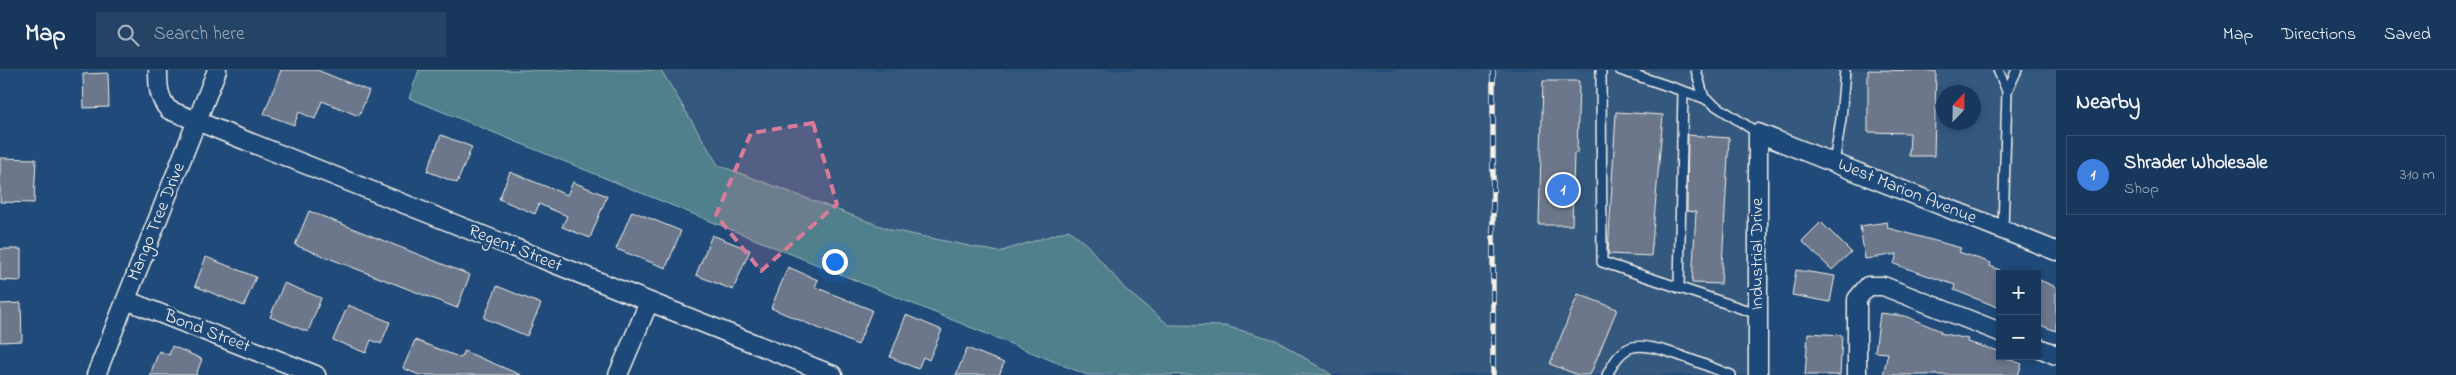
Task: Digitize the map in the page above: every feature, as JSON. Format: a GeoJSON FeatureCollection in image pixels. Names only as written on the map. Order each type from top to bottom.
{"type":"FeatureCollection","features":[{"type":"Feature","properties":{"kind":"street","name":"Regent Street"},"geometry":{"type":"LineString","coordinates":[[158,70],[158,88],[162,102],[169,110],[833,375]]}},
{"type":"Feature","properties":{"kind":"street","name":"Mango Tree Drive"},"geometry":{"type":"LineString","coordinates":[[96,375],[217,70]]}},
{"type":"Feature","properties":{"kind":"street","name":"West Marion Avenue"},"geometry":{"type":"LineString","coordinates":[[1758,133],[2056,251]]}},
{"type":"Feature","properties":{"kind":"street","name":"Industrial Drive"},"geometry":{"type":"LineString","coordinates":[[1758,133],[1758,375]]}},
{"type":"Feature","properties":{"kind":"street"},"geometry":{"type":"LineString","coordinates":[[1857,375],[1857,299],[1868,286],[1883,286],[1996,330]]}},
{"type":"Feature","properties":{"kind":"street","name":"Bond Street"},"geometry":{"type":"LineString","coordinates":[[126,300],[316,375]]}},
{"type":"Feature","properties":{"kind":"street"},"geometry":{"type":"LineString","coordinates":[[618,375],[649,302]]}},
{"type":"Feature","properties":{"kind":"street"},"geometry":{"type":"LineString","coordinates":[[2041,348],[2056,354]]}},
{"type":"Feature","properties":{"kind":"lane"},"geometry":{"type":"LineString","coordinates":[[1601,70],[1602,262],[1758,314]]}},
{"type":"Feature","properties":{"kind":"lane"},"geometry":{"type":"LineString","coordinates":[[1620,70],[1704,98],[1758,133]]}},
{"type":"Feature","properties":{"kind":"lane"},"geometry":{"type":"LineString","coordinates":[[1696,70],[1704,98]]}},
{"type":"Feature","properties":{"kind":"lane"},"geometry":{"type":"LineString","coordinates":[[1834,163],[1841,119],[1845,70]]}},
{"type":"Feature","properties":{"kind":"lane"},"geometry":{"type":"LineString","coordinates":[[1998,70],[2007,91]]}},
{"type":"Feature","properties":{"kind":"lane"},"geometry":{"type":"LineString","coordinates":[[2004,230],[2007,91],[2017,70]]}},
{"type":"Feature","properties":{"kind":"lane"},"geometry":{"type":"LineString","coordinates":[[1679,288],[1683,91]]}},
{"type":"Feature","properties":{"kind":"lane"},"geometry":{"type":"LineString","coordinates":[[1607,375],[1615,360],[1624,352],[1633,347],[1649,347],[1731,375]]}},
{"type":"Feature","properties":{"kind":"highlighted area"},"geometry":{"type":"Polygon","coordinates":[[[813,123],[837,204],[761,271],[716,215],[751,133],[813,123]]]}},
{"type":"Feature","properties":{"kind":"shaded area"},"geometry":{"type":"Polygon","coordinates":[[[661,70],[2056,70],[2056,251],[1761,142],[1765,375],[1332,375],[1225,326],[1169,325],[1126,290],[1087,245],[1069,230],[999,252],[891,230],[718,165],[661,70]]]}},
{"type":"Feature","properties":{"kind":"green space"},"geometry":{"type":"Polygon","coordinates":[[[419,70],[661,70],[718,165],[891,230],[999,252],[1069,230],[1087,245],[1126,290],[1169,325],[1225,326],[1276,340],[1332,375],[1087,375],[409,98],[419,70]]]}},
{"type":"Feature","properties":{"kind":"building"},"geometry":{"type":"Polygon","coordinates":[[[281,70],[317,70],[369,91],[359,116],[322,101],[315,119],[299,112],[294,125],[264,114],[281,70]]]}},
{"type":"Feature","properties":{"kind":"building"},"geometry":{"type":"Polygon","coordinates":[[[1868,70],[1936,71],[1934,156],[1909,156],[1910,133],[1868,132],[1868,70]]]}},
{"type":"Feature","properties":{"kind":"building"},"geometry":{"type":"Polygon","coordinates":[[[108,73],[109,107],[84,108],[83,74],[108,73]]]}},
{"type":"Feature","properties":{"kind":"building"},"geometry":{"type":"Polygon","coordinates":[[[1543,81],[1579,81],[1572,225],[1539,225],[1543,81]]]}},
{"type":"Feature","properties":{"kind":"building"},"geometry":{"type":"Polygon","coordinates":[[[1616,112],[1663,115],[1651,256],[1608,254],[1616,112]]]}},
{"type":"Feature","properties":{"kind":"building"},"geometry":{"type":"Polygon","coordinates":[[[441,135],[472,147],[457,183],[427,171],[441,135]]]}},
{"type":"Feature","properties":{"kind":"building"},"geometry":{"type":"Polygon","coordinates":[[[1688,135],[1729,138],[1721,284],[1692,283],[1696,212],[1687,211],[1688,135]]]}},
{"type":"Feature","properties":{"kind":"building"},"geometry":{"type":"Polygon","coordinates":[[[0,158],[36,159],[34,203],[0,202],[0,158]]]}},
{"type":"Feature","properties":{"kind":"building"},"geometry":{"type":"Polygon","coordinates":[[[510,172],[567,195],[573,182],[607,196],[590,238],[562,227],[567,216],[539,204],[535,214],[499,199],[510,172]]]}},
{"type":"Feature","properties":{"kind":"building"},"geometry":{"type":"Polygon","coordinates":[[[309,211],[470,275],[457,308],[295,245],[309,211]]]}},
{"type":"Feature","properties":{"kind":"building"},"geometry":{"type":"Polygon","coordinates":[[[632,211],[681,231],[666,268],[616,249],[632,211]]]}},
{"type":"Feature","properties":{"kind":"building"},"geometry":{"type":"Polygon","coordinates":[[[1821,222],[1851,252],[1832,270],[1802,241],[1821,222]]]}},
{"type":"Feature","properties":{"kind":"building"},"geometry":{"type":"Polygon","coordinates":[[[1887,222],[1888,228],[1961,248],[1959,252],[1991,263],[1990,266],[2000,270],[1996,270],[1996,306],[1954,290],[1955,285],[1894,264],[1897,254],[1865,259],[1860,226],[1887,222]]]}},
{"type":"Feature","properties":{"kind":"building"},"geometry":{"type":"Polygon","coordinates":[[[712,235],[750,250],[733,290],[696,275],[712,235]]]}},
{"type":"Feature","properties":{"kind":"building"},"geometry":{"type":"Polygon","coordinates":[[[0,249],[21,249],[21,281],[0,280],[0,249]]]}},
{"type":"Feature","properties":{"kind":"building"},"geometry":{"type":"Polygon","coordinates":[[[206,257],[256,277],[244,306],[195,286],[206,257]]]}},
{"type":"Feature","properties":{"kind":"building"},"geometry":{"type":"Polygon","coordinates":[[[788,267],[818,280],[815,287],[872,310],[858,345],[771,308],[788,267]]]}},
{"type":"Feature","properties":{"kind":"building"},"geometry":{"type":"Polygon","coordinates":[[[1796,270],[1835,276],[1830,302],[1792,295],[1796,270]]]}},
{"type":"Feature","properties":{"kind":"building"},"geometry":{"type":"Polygon","coordinates":[[[2041,281],[2056,287],[2056,331],[2041,325],[2041,281]]]}},
{"type":"Feature","properties":{"kind":"building"},"geometry":{"type":"Polygon","coordinates":[[[284,283],[321,298],[308,332],[270,317],[284,283]]]}},
{"type":"Feature","properties":{"kind":"building"},"geometry":{"type":"Polygon","coordinates":[[[497,286],[541,304],[527,336],[484,318],[497,286]]]}},
{"type":"Feature","properties":{"kind":"building"},"geometry":{"type":"Polygon","coordinates":[[[1578,294],[1617,309],[1590,375],[1578,375],[1550,364],[1578,294]]]}},
{"type":"Feature","properties":{"kind":"building"},"geometry":{"type":"Polygon","coordinates":[[[21,303],[22,341],[0,342],[0,304],[21,303]]]}},
{"type":"Feature","properties":{"kind":"building"},"geometry":{"type":"Polygon","coordinates":[[[348,305],[390,322],[381,344],[371,340],[366,353],[333,340],[348,305]]]}},
{"type":"Feature","properties":{"kind":"building"},"geometry":{"type":"Polygon","coordinates":[[[1880,313],[1905,316],[1941,331],[1940,333],[1968,339],[1967,342],[1996,350],[1996,360],[2011,360],[2022,364],[2018,375],[1883,375],[1888,353],[1875,352],[1880,313]]]}},
{"type":"Feature","properties":{"kind":"building"},"geometry":{"type":"Polygon","coordinates":[[[906,315],[942,330],[929,360],[923,357],[918,369],[890,357],[906,315]]]}},
{"type":"Feature","properties":{"kind":"building"},"geometry":{"type":"Polygon","coordinates":[[[1808,333],[1842,335],[1840,375],[1805,375],[1808,333]]]}},
{"type":"Feature","properties":{"kind":"building"},"geometry":{"type":"Polygon","coordinates":[[[415,340],[461,358],[464,351],[521,375],[419,375],[403,368],[415,340]]]}},
{"type":"Feature","properties":{"kind":"building"},"geometry":{"type":"Polygon","coordinates":[[[172,346],[202,359],[196,375],[150,375],[159,351],[169,355],[172,346]]]}},
{"type":"Feature","properties":{"kind":"building"},"geometry":{"type":"Polygon","coordinates":[[[967,348],[1004,363],[999,375],[956,375],[967,348]]]}},
{"type":"Feature","properties":{"kind":"railway"},"geometry":{"type":"LineString","coordinates":[[1493,70],[1493,375]]}},
{"type":"Feature","properties":{"kind":"place","name":"Shrader Wholesale"},"geometry":{"type":"Point","coordinates":[1563,190]}}]}
